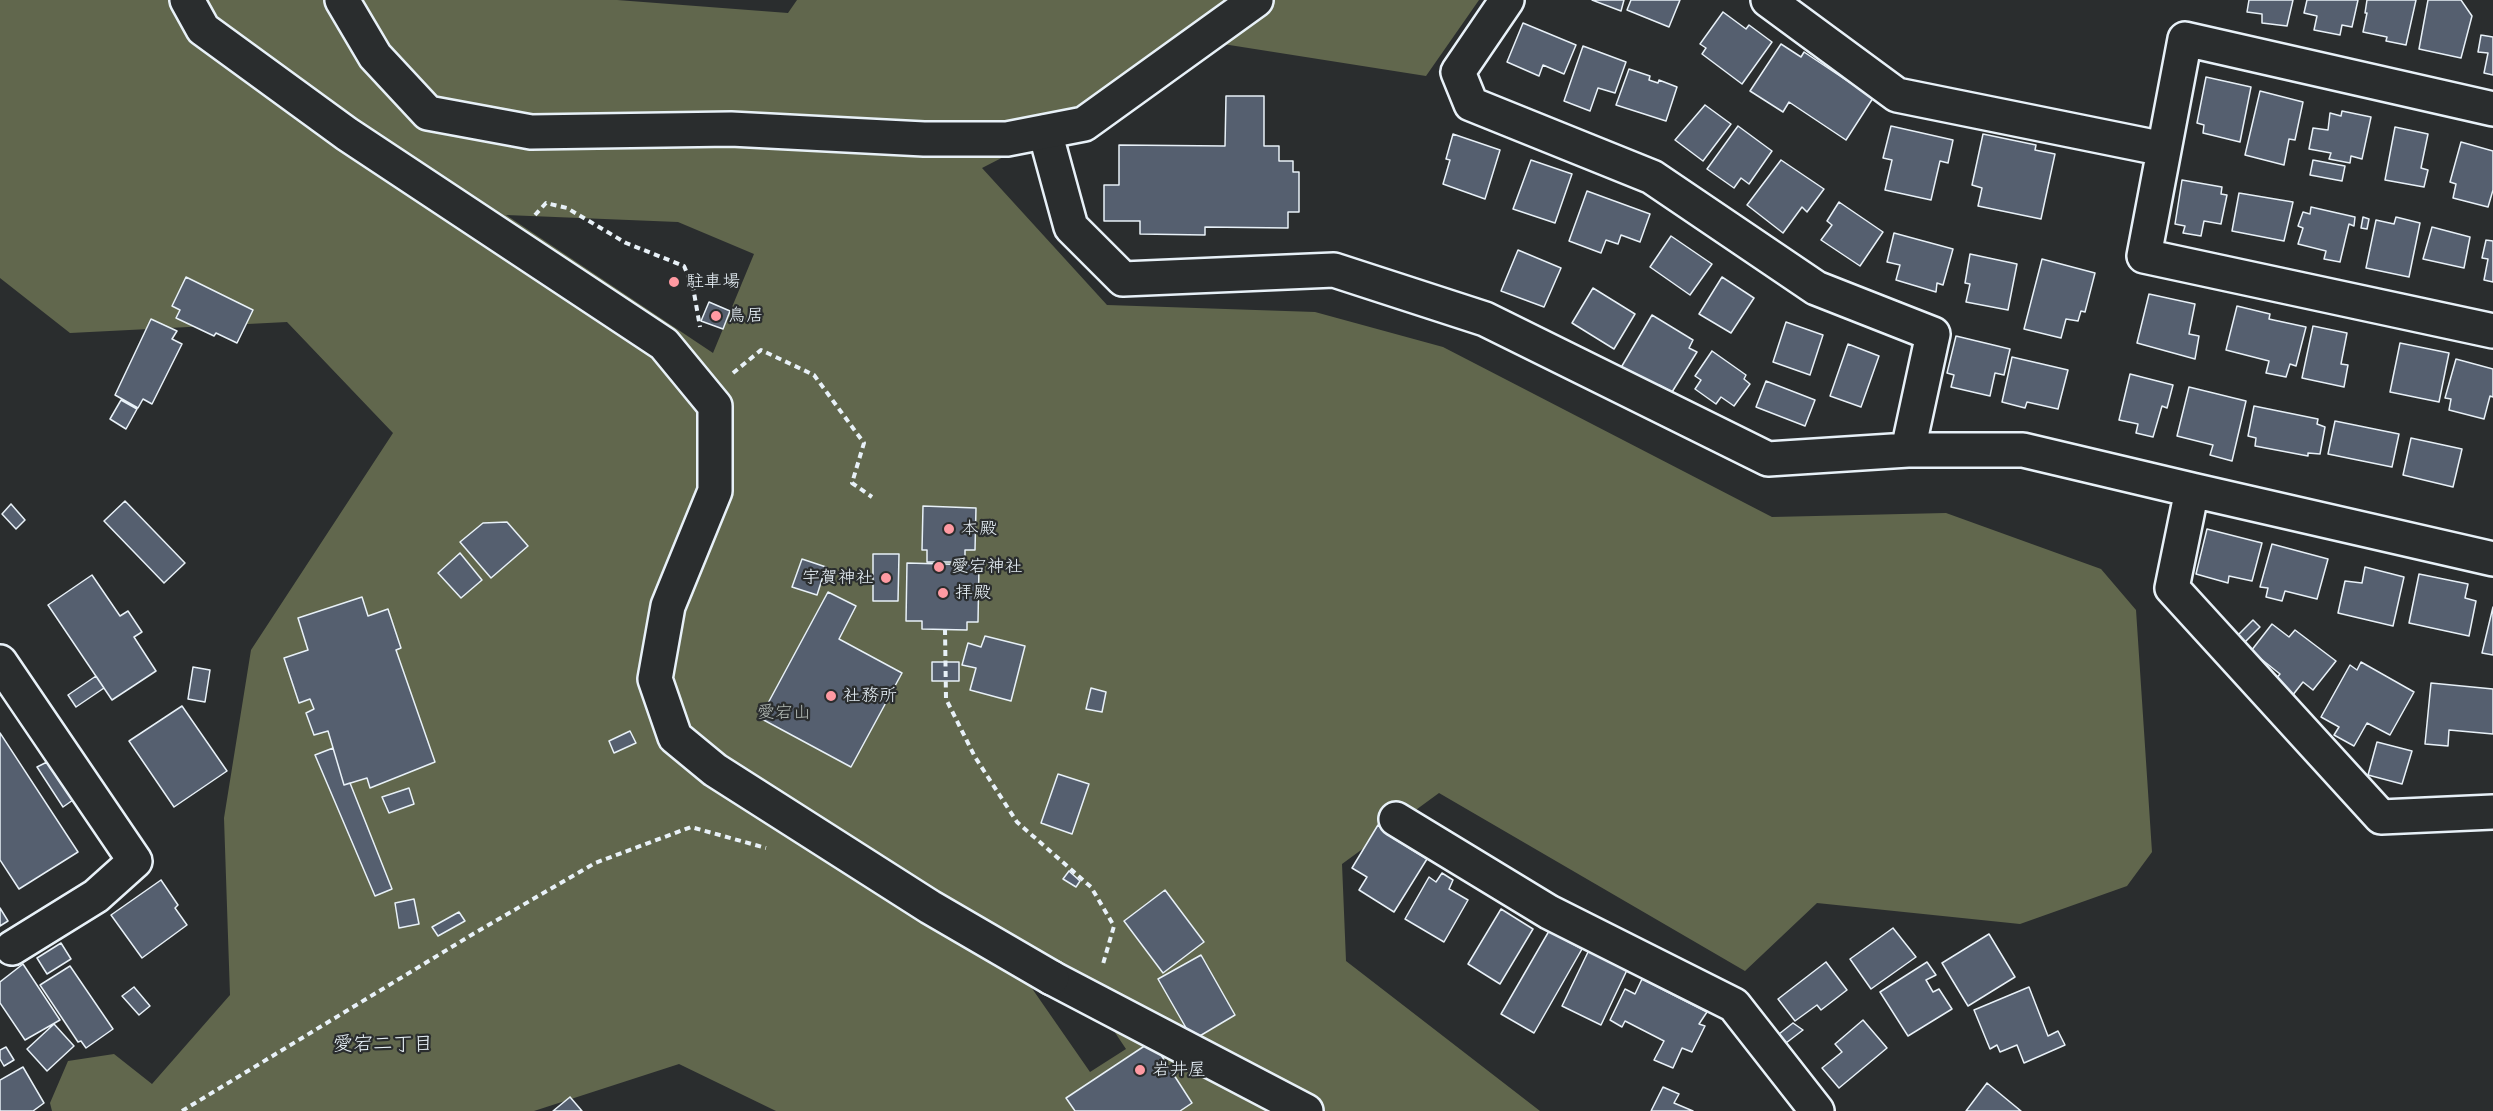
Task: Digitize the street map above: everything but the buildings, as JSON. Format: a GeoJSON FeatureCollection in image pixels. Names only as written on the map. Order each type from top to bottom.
{"type":"FeatureCollection","features":[{"type":"Feature","properties":{"kind":"street"},"geometry":{"type":"LineString","coordinates":[[187,0],[203,29],[347,134],[664,344],[715,406],[715,491],[668,606],[656,679],[675,737],[715,770],[930,907],[1052,978],[1306,1111]]}},
{"type":"Feature","properties":{"kind":"street"},"geometry":{"type":"LineString","coordinates":[[342,0],[375,56],[428,113],[531,132],[731,129],[924,139],[1007,139],[1084,124],[1256,0]]}},
{"type":"Feature","properties":{"kind":"street"},"geometry":{"type":"LineString","coordinates":[[1507,0],[1458,72],[1471,104],[1652,177],[1816,288],[1933,334],[1908,450]]}},
{"type":"Feature","properties":{"kind":"street"},"geometry":{"type":"LineString","coordinates":[[1768,0],[1897,95],[2164,149]]}},
{"type":"Feature","properties":{"kind":"street"},"geometry":{"type":"LineString","coordinates":[[2493,109],[2185,39],[2144,256],[2493,331]]}},
{"type":"Feature","properties":{"kind":"street"},"geometry":{"type":"LineString","coordinates":[[1045,132],[1071,227],[1123,279],[1334,270],[1485,319],[1768,459],[1908,450],[2023,450],[2493,560]]}},
{"type":"Feature","properties":{"kind":"street"},"geometry":{"type":"LineString","coordinates":[[2193,490],[2172,588],[2381,817],[2493,812]]}},
{"type":"Feature","properties":{"kind":"street"},"geometry":{"type":"LineString","coordinates":[[0,662],[135,861],[96,896],[12,948]]}},
{"type":"Feature","properties":{"kind":"street"},"geometry":{"type":"LineString","coordinates":[[1396,819],[1549,912],[1734,1005],[1817,1111]]}},
{"type":"Feature","properties":{"kind":"path"},"geometry":{"type":"LineString","coordinates":[[510,242],[546,203],[567,208],[626,243],[684,266],[693,287],[699,325],[704,334]]}},
{"type":"Feature","properties":{"kind":"path"},"geometry":{"type":"LineString","coordinates":[[728,376],[762,350],[814,375],[864,443],[852,483],[872,497]]}},
{"type":"Feature","properties":{"kind":"path"},"geometry":{"type":"LineString","coordinates":[[945,629],[946,699],[975,757],[1017,822],[1091,887],[1114,926]]}},
{"type":"Feature","properties":{"kind":"path"},"geometry":{"type":"LineString","coordinates":[[182,1111],[473,934],[595,863],[691,827],[771,850]]}},
{"type":"Feature","properties":{"kind":"green space","name":"愛宕山"},"geometry":{"type":"Polygon","coordinates":[[[0,0],[617,0],[788,13],[797,0],[1479,0],[1426,76],[1223,44],[982,168],[1107,305],[1315,312],[1443,347],[1772,517],[1946,513],[2101,569],[2136,610],[2152,852],[2127,886],[2020,924],[1817,903],[1745,971],[1439,793],[1342,864],[1346,961],[1540,1111],[1180,1111],[1192,1102],[1152,1042],[1066,1098],[1075,1111],[776,1111],[679,1064],[534,1111],[52,1111],[50,1103],[68,1061],[114,1054],[152,1084],[230,995],[224,818],[251,650],[393,433],[287,322],[70,333],[0,278],[0,0]],[[506,215],[713,353],[754,254],[678,222],[506,215]],[[1165,890],[1124,921],[1163,973],[1204,942],[1165,890]],[[1201,955],[1193,1039],[1235,1015],[1201,955]],[[1072,968],[1031,987],[1090,1072],[1126,1049],[1072,968]]]}},
{"type":"Feature","properties":{"kind":"place","name":"駐車場"},"geometry":{"type":"Point","coordinates":[674,282]}},
{"type":"Feature","properties":{"kind":"place","name":"鳥居"},"geometry":{"type":"Point","coordinates":[716,316]}},
{"type":"Feature","properties":{"kind":"place","name":"本殿"},"geometry":{"type":"Point","coordinates":[949,529]}},
{"type":"Feature","properties":{"kind":"place","name":"愛宕神社"},"geometry":{"type":"Point","coordinates":[939,567]}},
{"type":"Feature","properties":{"kind":"place","name":"宇賀神社"},"geometry":{"type":"Point","coordinates":[886,578]}},
{"type":"Feature","properties":{"kind":"place","name":"拝殿"},"geometry":{"type":"Point","coordinates":[943,593]}},
{"type":"Feature","properties":{"kind":"place","name":"社務所"},"geometry":{"type":"Point","coordinates":[831,696]}},
{"type":"Feature","properties":{"kind":"place","name":"岩井屋"},"geometry":{"type":"Point","coordinates":[1140,1070]}},
{"type":"Feature","properties":{"kind":"district","name":"愛宕二丁目"},"geometry":{"type":"Point","coordinates":[383,1045]}}]}
